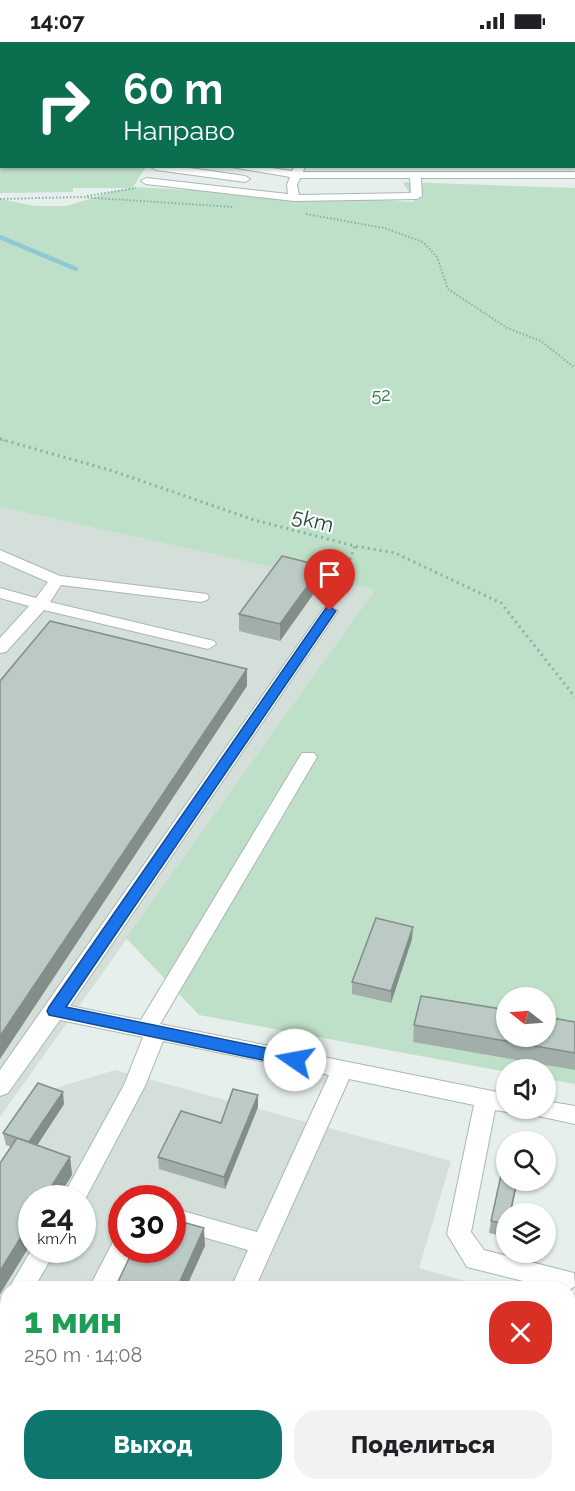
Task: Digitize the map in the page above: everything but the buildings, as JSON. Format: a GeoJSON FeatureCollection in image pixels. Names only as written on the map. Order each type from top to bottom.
{"type":"FeatureCollection","features":[{"type":"Feature","properties":{"kind":"street"},"geometry":{"type":"LineString","coordinates":[[155,168],[144,184],[294,198],[417,196],[415,179]]}},
{"type":"Feature","properties":{"kind":"street"},"geometry":{"type":"LineString","coordinates":[[174,168],[415,179],[575,175]]}},
{"type":"Feature","properties":{"kind":"street"},"geometry":{"type":"LineString","coordinates":[[245,168],[296,175]]}},
{"type":"Feature","properties":{"kind":"street"},"geometry":{"type":"LineString","coordinates":[[294,198],[296,175]]}},
{"type":"Feature","properties":{"kind":"street"},"geometry":{"type":"LineString","coordinates":[[0,555],[57,580],[201,597]]}},
{"type":"Feature","properties":{"kind":"street"},"geometry":{"type":"LineString","coordinates":[[0,648],[57,580]]}},
{"type":"Feature","properties":{"kind":"street"},"geometry":{"type":"LineString","coordinates":[[0,593],[208,644]]}},
{"type":"Feature","properties":{"kind":"street"},"geometry":{"type":"LineString","coordinates":[[0,1087],[55,1011],[330,611]]}},
{"type":"Feature","properties":{"kind":"street"},"geometry":{"type":"LineString","coordinates":[[81,1185],[134,1086],[151,1031],[308,757]]}},
{"type":"Feature","properties":{"kind":"street"},"geometry":{"type":"LineString","coordinates":[[55,1011],[496,1101]]}},
{"type":"Feature","properties":{"kind":"street"},"geometry":{"type":"LineString","coordinates":[[246,1281],[342,1070]]}},
{"type":"Feature","properties":{"kind":"street"},"geometry":{"type":"LineString","coordinates":[[496,1104],[459,1234],[476,1259],[565,1281]]}},
{"type":"Feature","properties":{"kind":"street"},"geometry":{"type":"LineString","coordinates":[[556,1112],[575,1115]]}},
{"type":"Feature","properties":{"kind":"street"},"geometry":{"type":"LineString","coordinates":[[186,1222],[264,1244]]}},
{"type":"Feature","properties":{"kind":"street"},"geometry":{"type":"LineString","coordinates":[[25,1281],[36,1263]]}},
{"type":"Feature","properties":{"kind":"street"},"geometry":{"type":"LineString","coordinates":[[105,1281],[114,1263]]}},
{"type":"Feature","properties":{"kind":"path"},"geometry":{"type":"LineString","coordinates":[[80,197],[144,184]]}},
{"type":"Feature","properties":{"kind":"path"},"geometry":{"type":"LineString","coordinates":[[0,199],[80,197],[243,208]]}},
{"type":"Feature","properties":{"kind":"path"},"geometry":{"type":"LineString","coordinates":[[298,213],[392,231],[422,242],[439,260],[448,290],[507,328],[541,341],[575,368]]}},
{"type":"Feature","properties":{"kind":"path","name":"5km"},"geometry":{"type":"LineString","coordinates":[[0,439],[113,471],[254,520],[355,546],[395,553],[501,603],[575,697]]}},
{"type":"Feature","properties":{"kind":"path"},"geometry":{"type":"LineString","coordinates":[[330,611],[355,546]]}},
{"type":"Feature","properties":{"kind":"shaded area"},"geometry":{"type":"Polygon","coordinates":[[[0,507],[375,590],[0,1117],[0,507]]]}},
{"type":"Feature","properties":{"kind":"shaded area"},"geometry":{"type":"Polygon","coordinates":[[[115,1070],[451,1161],[419,1268],[464,1281],[0,1281],[0,1170],[56,1088],[115,1070]]]}},
{"type":"Feature","properties":{"kind":"green space","name":"52"},"geometry":{"type":"Polygon","coordinates":[[[0,168],[145,168],[133,187],[414,202],[403,182],[575,188],[575,1084],[556,1081],[556,1059],[496,1059],[496,1070],[199,1015],[126,938],[375,590],[0,507],[0,199],[35,206],[67,206],[131,188],[73,188],[73,192],[0,193],[0,168]]]}},
{"type":"Feature","properties":{"kind":"waterway"},"geometry":{"type":"LineString","coordinates":[[0,237],[76,269]]}},
{"type":"Feature","properties":{"kind":"route"},"geometry":{"type":"LineString","coordinates":[[295,1060],[55,1011],[330,611]]}}]}
